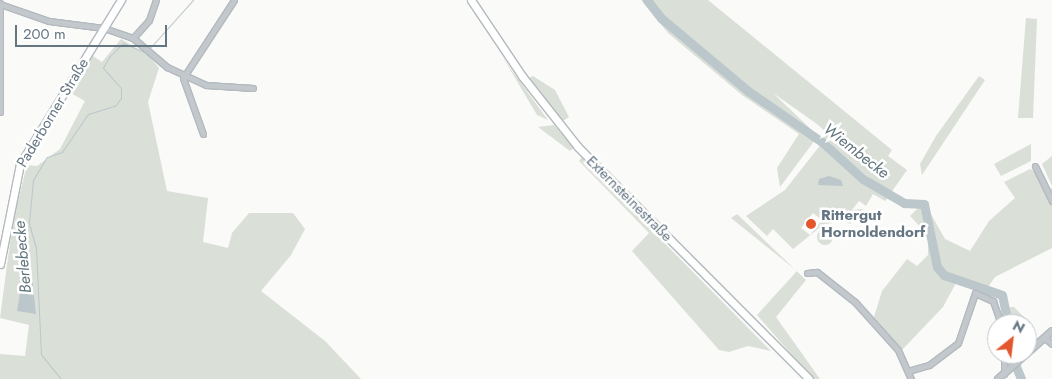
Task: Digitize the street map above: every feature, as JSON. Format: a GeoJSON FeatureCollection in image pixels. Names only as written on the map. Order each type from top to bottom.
{"type":"FeatureCollection","features":[{"type":"Feature","properties":{"kind":"main road","name":"Paderborner Straße"},"geometry":{"type":"LineString","coordinates":[[0,264],[20,164],[121,0]]}},
{"type":"Feature","properties":{"kind":"main road","name":"Externsteinestraße"},"geometry":{"type":"LineString","coordinates":[[471,0],[522,76],[578,147],[767,333],[809,379]]}},
{"type":"Feature","properties":{"kind":"street"},"geometry":{"type":"LineString","coordinates":[[133,38],[149,20],[156,0]]}},
{"type":"Feature","properties":{"kind":"street"},"geometry":{"type":"LineString","coordinates":[[203,134],[186,96],[185,72],[210,41],[234,0]]}},
{"type":"Feature","properties":{"kind":"street"},"geometry":{"type":"LineString","coordinates":[[0,112],[0,3],[66,26],[104,28],[133,38],[154,52],[167,67],[185,72],[206,85],[253,88]]}},
{"type":"Feature","properties":{"kind":"street"},"geometry":{"type":"LineString","coordinates":[[1035,166],[1052,201]]}},
{"type":"Feature","properties":{"kind":"street"},"geometry":{"type":"LineString","coordinates":[[807,273],[814,271],[844,291],[898,350],[911,379]]}},
{"type":"Feature","properties":{"kind":"street"},"geometry":{"type":"LineString","coordinates":[[908,371],[929,365],[958,343],[976,292],[993,301],[998,314]]}},
{"type":"Feature","properties":{"kind":"street"},"geometry":{"type":"LineString","coordinates":[[998,379],[1052,331]]}},
{"type":"Feature","properties":{"kind":"street"},"geometry":{"type":"LineString","coordinates":[[1045,338],[1052,344]]}},
{"type":"Feature","properties":{"kind":"street"},"geometry":{"type":"LineString","coordinates":[[1004,364],[1004,374]]}},
{"type":"Feature","properties":{"kind":"shaded area"},"geometry":{"type":"Polygon","coordinates":[[[641,0],[708,0],[892,150],[888,156],[907,170],[890,194],[820,139],[826,132],[817,124],[773,93],[818,136],[780,187],[777,168],[799,134],[742,95],[668,33],[641,0]]]}},
{"type":"Feature","properties":{"kind":"shaded area"},"geometry":{"type":"Polygon","coordinates":[[[1026,18],[1037,19],[1033,118],[1018,118],[1026,18]]]}},
{"type":"Feature","properties":{"kind":"shaded area"},"geometry":{"type":"Polygon","coordinates":[[[121,39],[149,56],[159,68],[148,102],[167,191],[208,198],[203,242],[228,248],[232,233],[249,213],[293,213],[305,229],[291,255],[261,291],[325,341],[361,379],[0,379],[0,354],[25,356],[29,325],[0,318],[13,220],[27,165],[37,166],[60,149],[85,101],[67,91],[90,54],[102,62],[121,39]]]}},
{"type":"Feature","properties":{"kind":"shaded area"},"geometry":{"type":"Polygon","coordinates":[[[502,56],[510,68],[548,120],[537,115],[502,56]]]}},
{"type":"Feature","properties":{"kind":"shaded area"},"geometry":{"type":"Polygon","coordinates":[[[533,76],[555,90],[569,117],[563,121],[528,78],[533,76]]]}},
{"type":"Feature","properties":{"kind":"shaded area"},"geometry":{"type":"Polygon","coordinates":[[[979,76],[985,80],[922,175],[920,164],[936,136],[979,76]]]}},
{"type":"Feature","properties":{"kind":"shaded area"},"geometry":{"type":"Polygon","coordinates":[[[554,125],[574,148],[570,151],[538,127],[554,125]]]}},
{"type":"Feature","properties":{"kind":"shaded area"},"geometry":{"type":"Polygon","coordinates":[[[822,143],[888,198],[885,201],[873,194],[866,206],[859,201],[852,210],[863,209],[850,224],[835,215],[833,223],[824,224],[793,249],[773,229],[767,236],[746,216],[785,190],[822,143]],[[813,213],[801,228],[810,235],[822,220],[813,213]]]}},
{"type":"Feature","properties":{"kind":"shaded area"},"geometry":{"type":"Polygon","coordinates":[[[1031,144],[1031,161],[1001,176],[994,164],[1031,144]]]}},
{"type":"Feature","properties":{"kind":"shaded area"},"geometry":{"type":"Polygon","coordinates":[[[1052,156],[1052,186],[1042,164],[1052,156]]]}},
{"type":"Feature","properties":{"kind":"shaded area"},"geometry":{"type":"Polygon","coordinates":[[[582,157],[771,351],[748,346],[729,352],[719,350],[632,251],[649,233],[579,161],[582,157]]]}},
{"type":"Feature","properties":{"kind":"shaded area"},"geometry":{"type":"Polygon","coordinates":[[[1030,169],[1036,172],[1045,192],[1052,188],[1052,248],[995,277],[986,290],[956,283],[943,307],[902,350],[874,317],[882,291],[907,259],[917,266],[928,255],[928,235],[910,216],[919,207],[928,209],[945,239],[970,251],[989,221],[1015,198],[1004,182],[1030,169]]]}},
{"type":"Feature","properties":{"kind":"shaded area"},"geometry":{"type":"Polygon","coordinates":[[[829,176],[841,180],[843,186],[818,185],[819,179],[829,176]]]}},
{"type":"Feature","properties":{"kind":"shaded area"},"geometry":{"type":"Polygon","coordinates":[[[737,214],[794,269],[731,218],[737,214]]]}},
{"type":"Feature","properties":{"kind":"shaded area"},"geometry":{"type":"Polygon","coordinates":[[[822,229],[828,229],[833,234],[831,243],[822,245],[817,240],[817,234],[822,229]]]}},
{"type":"Feature","properties":{"kind":"shaded area"},"geometry":{"type":"Polygon","coordinates":[[[797,271],[806,280],[776,317],[820,379],[813,379],[757,315],[797,271]]]}},
{"type":"Feature","properties":{"kind":"shaded area"},"geometry":{"type":"Polygon","coordinates":[[[23,275],[32,277],[36,314],[17,311],[23,275]]]}},
{"type":"Feature","properties":{"kind":"shaded area"},"geometry":{"type":"Polygon","coordinates":[[[1010,307],[1014,307],[1021,314],[1010,314],[1010,307]]]}},
{"type":"Feature","properties":{"kind":"waterway","name":"Berlebecke"},"geometry":{"type":"LineString","coordinates":[[149,49],[193,0]]}},
{"type":"Feature","properties":{"kind":"waterway","name":"Wiembecke"},"geometry":{"type":"LineString","coordinates":[[647,0],[661,18],[748,91],[822,142],[863,179],[904,203],[924,204],[937,267],[944,275],[1002,295],[1006,314]]}},
{"type":"Feature","properties":{"kind":"waterway","name":"Berlebecke"},"geometry":{"type":"LineString","coordinates":[[61,379],[41,354],[36,248],[29,223],[33,180],[47,157],[62,152],[88,114],[115,106],[121,98],[121,88],[103,68],[109,57],[123,43],[146,53]]}},
{"type":"Feature","properties":{"kind":"waterway","name":"Wiembecke"},"geometry":{"type":"LineString","coordinates":[[1015,364],[1021,379]]}},
{"type":"Feature","properties":{"kind":"place","name":"Rittergut Hornoldendorf"},"geometry":{"type":"Point","coordinates":[811,224]}}]}
